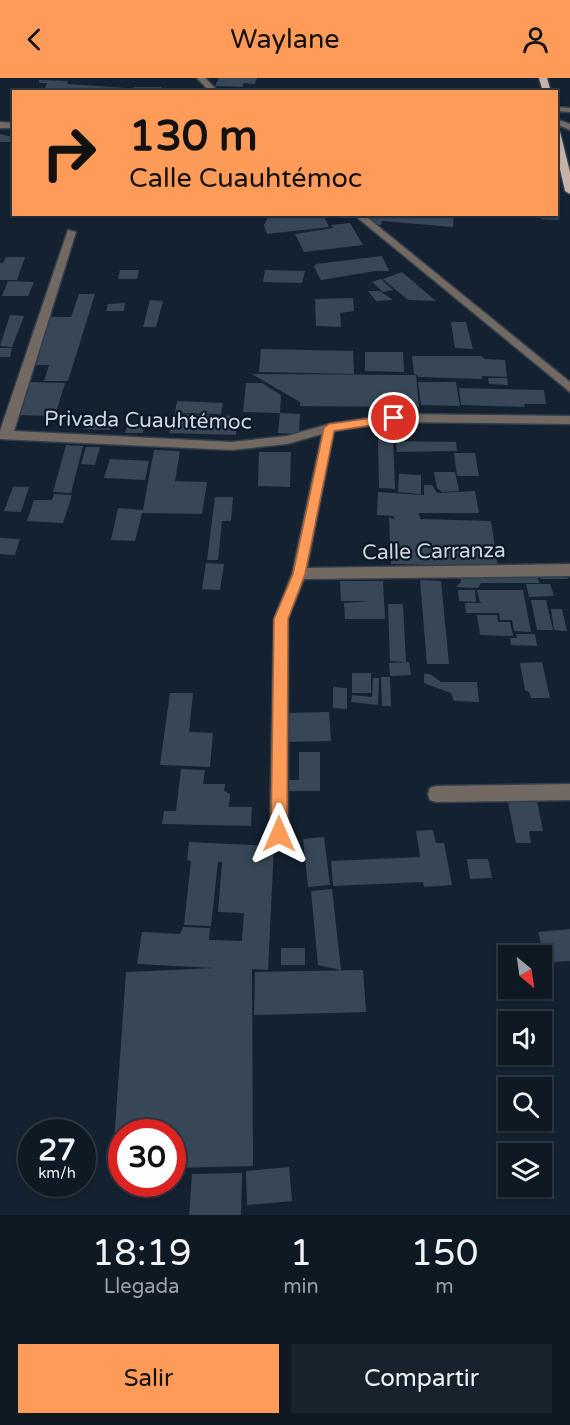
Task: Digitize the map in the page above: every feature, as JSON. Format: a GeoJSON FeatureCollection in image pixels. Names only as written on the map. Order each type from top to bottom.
{"type":"FeatureCollection","features":[{"type":"Feature","properties":{"kind":"main road"},"geometry":{"type":"LineString","coordinates":[[558,138],[566,160],[570,190]]}},
{"type":"Feature","properties":{"kind":"street"},"geometry":{"type":"LineString","coordinates":[[201,78],[213,90]]}},
{"type":"Feature","properties":{"kind":"street"},"geometry":{"type":"LineString","coordinates":[[359,216],[570,388]]}},
{"type":"Feature","properties":{"kind":"street"},"geometry":{"type":"LineString","coordinates":[[3,435],[71,232]]}},
{"type":"Feature","properties":{"kind":"street","name":"Privada Cuauhtémoc"},"geometry":{"type":"LineString","coordinates":[[3,435],[232,446],[287,440],[329,428],[394,418],[570,420]]}},
{"type":"Feature","properties":{"kind":"street"},"geometry":{"type":"LineString","coordinates":[[279,834],[281,619],[299,574],[329,428]]}},
{"type":"Feature","properties":{"kind":"street","name":"Calle Carranza"},"geometry":{"type":"LineString","coordinates":[[299,574],[570,570]]}},
{"type":"Feature","properties":{"kind":"street"},"geometry":{"type":"LineString","coordinates":[[436,794],[570,792]]}},
{"type":"Feature","properties":{"kind":"building"},"geometry":{"type":"Polygon","coordinates":[[[219,78],[257,78],[255,84],[244,83],[242,87],[215,86],[219,78]]]}},
{"type":"Feature","properties":{"kind":"building"},"geometry":{"type":"Polygon","coordinates":[[[39,80],[68,81],[67,84],[127,88],[126,90],[99,90],[45,88],[47,83],[39,83],[39,80]]]}},
{"type":"Feature","properties":{"kind":"building"},"geometry":{"type":"Polygon","coordinates":[[[134,87],[162,87],[159,90],[133,90],[134,87]]]}},
{"type":"Feature","properties":{"kind":"building"},"geometry":{"type":"Polygon","coordinates":[[[0,134],[12,137],[12,142],[0,142],[0,134]]]}},
{"type":"Feature","properties":{"kind":"building"},"geometry":{"type":"Polygon","coordinates":[[[558,214],[559,220],[541,219],[541,216],[558,216],[558,214]]]}},
{"type":"Feature","properties":{"kind":"building"},"geometry":{"type":"Polygon","coordinates":[[[268,216],[324,216],[329,227],[267,234],[264,225],[268,216]]]}},
{"type":"Feature","properties":{"kind":"building"},"geometry":{"type":"Polygon","coordinates":[[[364,216],[454,216],[453,227],[382,221],[381,225],[372,224],[364,216]]]}},
{"type":"Feature","properties":{"kind":"building"},"geometry":{"type":"Polygon","coordinates":[[[350,223],[363,245],[304,252],[295,234],[333,228],[331,225],[350,223]]]}},
{"type":"Feature","properties":{"kind":"building"},"geometry":{"type":"Polygon","coordinates":[[[382,256],[389,271],[375,271],[321,280],[314,267],[316,264],[382,256]]]}},
{"type":"Feature","properties":{"kind":"building"},"geometry":{"type":"Polygon","coordinates":[[[6,257],[25,257],[17,280],[0,280],[0,263],[3,263],[6,257]]]}},
{"type":"Feature","properties":{"kind":"building"},"geometry":{"type":"Polygon","coordinates":[[[120,270],[139,270],[137,279],[118,279],[120,270]]]}},
{"type":"Feature","properties":{"kind":"building"},"geometry":{"type":"Polygon","coordinates":[[[265,270],[305,271],[302,283],[263,282],[265,270]]]}},
{"type":"Feature","properties":{"kind":"building"},"geometry":{"type":"Polygon","coordinates":[[[402,272],[436,301],[408,300],[383,279],[402,272]]]}},
{"type":"Feature","properties":{"kind":"building"},"geometry":{"type":"Polygon","coordinates":[[[381,279],[393,290],[383,292],[372,282],[381,279]]]}},
{"type":"Feature","properties":{"kind":"building"},"geometry":{"type":"Polygon","coordinates":[[[8,281],[34,282],[28,296],[2,296],[8,281]]]}},
{"type":"Feature","properties":{"kind":"building"},"geometry":{"type":"Polygon","coordinates":[[[368,291],[380,291],[393,300],[376,301],[368,291]]]}},
{"type":"Feature","properties":{"kind":"building"},"geometry":{"type":"Polygon","coordinates":[[[79,294],[95,294],[68,381],[44,381],[49,365],[35,365],[50,317],[71,317],[79,294]]]}},
{"type":"Feature","properties":{"kind":"building"},"geometry":{"type":"Polygon","coordinates":[[[353,298],[354,311],[340,313],[341,327],[316,326],[315,299],[353,298]]]}},
{"type":"Feature","properties":{"kind":"building"},"geometry":{"type":"Polygon","coordinates":[[[150,300],[163,301],[156,327],[143,327],[150,300]]]}},
{"type":"Feature","properties":{"kind":"building"},"geometry":{"type":"Polygon","coordinates":[[[125,303],[124,311],[106,311],[108,304],[125,303]]]}},
{"type":"Feature","properties":{"kind":"building"},"geometry":{"type":"Polygon","coordinates":[[[10,315],[24,316],[12,347],[0,346],[10,315]]]}},
{"type":"Feature","properties":{"kind":"building"},"geometry":{"type":"Polygon","coordinates":[[[451,322],[466,322],[473,349],[455,348],[451,322]]]}},
{"type":"Feature","properties":{"kind":"building"},"geometry":{"type":"Polygon","coordinates":[[[0,348],[12,348],[10,357],[0,357],[0,348]]]}},
{"type":"Feature","properties":{"kind":"building"},"geometry":{"type":"Polygon","coordinates":[[[261,349],[353,351],[354,374],[259,372],[261,349]]]}},
{"type":"Feature","properties":{"kind":"building"},"geometry":{"type":"Polygon","coordinates":[[[365,352],[403,352],[404,372],[365,371],[365,352]]]}},
{"type":"Feature","properties":{"kind":"building"},"geometry":{"type":"Polygon","coordinates":[[[412,356],[481,356],[485,359],[505,360],[507,377],[482,376],[482,379],[419,377],[414,373],[412,356]]]}},
{"type":"Feature","properties":{"kind":"building"},"geometry":{"type":"Polygon","coordinates":[[[252,374],[416,375],[419,407],[300,406],[300,402],[252,374]]]}},
{"type":"Feature","properties":{"kind":"building"},"geometry":{"type":"Polygon","coordinates":[[[488,378],[507,378],[508,385],[489,384],[488,378]]]}},
{"type":"Feature","properties":{"kind":"building"},"geometry":{"type":"Polygon","coordinates":[[[28,382],[65,383],[55,416],[17,415],[28,382]]]}},
{"type":"Feature","properties":{"kind":"building"},"geometry":{"type":"Polygon","coordinates":[[[418,382],[456,382],[460,406],[421,405],[418,382]]]}},
{"type":"Feature","properties":{"kind":"building"},"geometry":{"type":"Polygon","coordinates":[[[246,383],[262,383],[281,395],[280,413],[243,412],[246,383]]]}},
{"type":"Feature","properties":{"kind":"building"},"geometry":{"type":"Polygon","coordinates":[[[459,388],[544,390],[546,404],[524,404],[525,407],[461,405],[459,388]]]}},
{"type":"Feature","properties":{"kind":"building"},"geometry":{"type":"Polygon","coordinates":[[[177,401],[223,403],[221,414],[175,413],[177,401]]]}},
{"type":"Feature","properties":{"kind":"building"},"geometry":{"type":"Polygon","coordinates":[[[280,413],[300,414],[299,434],[278,433],[280,413]]]}},
{"type":"Feature","properties":{"kind":"building"},"geometry":{"type":"Polygon","coordinates":[[[173,414],[238,416],[236,435],[169,433],[173,414]]]}},
{"type":"Feature","properties":{"kind":"building"},"geometry":{"type":"Polygon","coordinates":[[[87,417],[113,419],[110,430],[84,429],[87,417]]]}},
{"type":"Feature","properties":{"kind":"building"},"geometry":{"type":"Polygon","coordinates":[[[128,423],[145,423],[143,433],[125,433],[128,423]]]}},
{"type":"Feature","properties":{"kind":"building"},"geometry":{"type":"Polygon","coordinates":[[[378,439],[393,440],[395,489],[379,488],[378,439]]]}},
{"type":"Feature","properties":{"kind":"building"},"geometry":{"type":"Polygon","coordinates":[[[396,441],[456,442],[457,451],[397,452],[396,441]]]}},
{"type":"Feature","properties":{"kind":"building"},"geometry":{"type":"Polygon","coordinates":[[[66,445],[83,446],[71,493],[53,492],[66,445]]]}},
{"type":"Feature","properties":{"kind":"building"},"geometry":{"type":"Polygon","coordinates":[[[86,447],[100,447],[95,465],[81,464],[86,447]]]}},
{"type":"Feature","properties":{"kind":"building"},"geometry":{"type":"Polygon","coordinates":[[[154,450],[180,451],[175,481],[207,482],[202,514],[142,513],[135,541],[111,540],[118,508],[143,510],[154,450]]]}},
{"type":"Feature","properties":{"kind":"building"},"geometry":{"type":"Polygon","coordinates":[[[259,452],[291,452],[290,487],[258,486],[259,452]]]}},
{"type":"Feature","properties":{"kind":"building"},"geometry":{"type":"Polygon","coordinates":[[[454,453],[475,453],[479,476],[457,476],[454,453]]]}},
{"type":"Feature","properties":{"kind":"building"},"geometry":{"type":"Polygon","coordinates":[[[110,459],[149,461],[145,480],[104,478],[110,459]]]}},
{"type":"Feature","properties":{"kind":"building"},"geometry":{"type":"Polygon","coordinates":[[[434,472],[455,472],[459,491],[442,492],[437,488],[434,472]]]}},
{"type":"Feature","properties":{"kind":"building"},"geometry":{"type":"Polygon","coordinates":[[[399,474],[421,475],[421,494],[398,492],[399,474]]]}},
{"type":"Feature","properties":{"kind":"building"},"geometry":{"type":"Polygon","coordinates":[[[424,485],[432,485],[437,493],[475,491],[479,513],[419,513],[420,519],[491,521],[498,567],[391,564],[389,518],[395,519],[393,516],[377,515],[378,492],[424,495],[424,485]]]}},
{"type":"Feature","properties":{"kind":"building"},"geometry":{"type":"Polygon","coordinates":[[[13,487],[29,487],[21,512],[4,511],[13,487]]]}},
{"type":"Feature","properties":{"kind":"building"},"geometry":{"type":"Polygon","coordinates":[[[54,494],[72,495],[63,523],[27,521],[34,500],[52,500],[54,494]]]}},
{"type":"Feature","properties":{"kind":"building"},"geometry":{"type":"Polygon","coordinates":[[[215,497],[233,497],[231,521],[222,521],[218,560],[207,560],[215,497]]]}},
{"type":"Feature","properties":{"kind":"building"},"geometry":{"type":"Polygon","coordinates":[[[0,538],[20,539],[15,555],[0,554],[0,538]]]}},
{"type":"Feature","properties":{"kind":"building"},"geometry":{"type":"Polygon","coordinates":[[[206,563],[224,564],[220,590],[202,589],[206,563]]]}},
{"type":"Feature","properties":{"kind":"building"},"geometry":{"type":"Polygon","coordinates":[[[566,571],[568,579],[541,579],[539,572],[566,571]]]}},
{"type":"Feature","properties":{"kind":"building"},"geometry":{"type":"Polygon","coordinates":[[[460,572],[537,572],[539,583],[481,583],[478,588],[456,587],[461,582],[460,572]]]}},
{"type":"Feature","properties":{"kind":"building"},"geometry":{"type":"Polygon","coordinates":[[[420,580],[441,581],[449,664],[427,664],[420,580]]]}},
{"type":"Feature","properties":{"kind":"building"},"geometry":{"type":"Polygon","coordinates":[[[340,581],[383,581],[385,619],[345,619],[344,603],[370,601],[341,601],[340,581]]]}},
{"type":"Feature","properties":{"kind":"building"},"geometry":{"type":"Polygon","coordinates":[[[526,584],[550,584],[554,596],[529,597],[526,584]]]}},
{"type":"Feature","properties":{"kind":"building"},"geometry":{"type":"Polygon","coordinates":[[[458,590],[475,590],[476,602],[459,601],[458,590]]]}},
{"type":"Feature","properties":{"kind":"building"},"geometry":{"type":"Polygon","coordinates":[[[477,590],[523,590],[531,632],[514,631],[512,620],[500,620],[499,613],[466,613],[465,603],[482,603],[477,590]]]}},
{"type":"Feature","properties":{"kind":"building"},"geometry":{"type":"Polygon","coordinates":[[[531,600],[546,600],[553,630],[537,630],[531,600]]]}},
{"type":"Feature","properties":{"kind":"building"},"geometry":{"type":"Polygon","coordinates":[[[388,604],[403,604],[406,662],[390,661],[388,604]]]}},
{"type":"Feature","properties":{"kind":"building"},"geometry":{"type":"Polygon","coordinates":[[[551,609],[562,609],[567,631],[554,630],[551,609]]]}},
{"type":"Feature","properties":{"kind":"building"},"geometry":{"type":"Polygon","coordinates":[[[477,615],[497,615],[498,622],[510,622],[513,636],[480,635],[477,615]]]}},
{"type":"Feature","properties":{"kind":"building"},"geometry":{"type":"Polygon","coordinates":[[[516,634],[535,634],[537,646],[511,645],[510,638],[517,638],[516,634]]]}},
{"type":"Feature","properties":{"kind":"building"},"geometry":{"type":"Polygon","coordinates":[[[409,662],[411,675],[390,676],[389,663],[409,662]]]}},
{"type":"Feature","properties":{"kind":"building"},"geometry":{"type":"Polygon","coordinates":[[[542,662],[550,698],[531,698],[529,692],[525,690],[520,663],[542,662]]]}},
{"type":"Feature","properties":{"kind":"building"},"geometry":{"type":"Polygon","coordinates":[[[352,673],[371,673],[371,693],[352,693],[352,673]]]}},
{"type":"Feature","properties":{"kind":"building"},"geometry":{"type":"Polygon","coordinates":[[[424,674],[430,674],[441,682],[477,682],[479,702],[454,701],[451,693],[424,683],[424,674]]]}},
{"type":"Feature","properties":{"kind":"building"},"geometry":{"type":"Polygon","coordinates":[[[381,677],[390,677],[391,706],[382,706],[381,677]]]}},
{"type":"Feature","properties":{"kind":"building"},"geometry":{"type":"Polygon","coordinates":[[[373,678],[379,678],[378,705],[351,702],[352,695],[372,697],[373,678]]]}},
{"type":"Feature","properties":{"kind":"building"},"geometry":{"type":"Polygon","coordinates":[[[333,687],[347,688],[347,709],[333,708],[333,687]]]}},
{"type":"Feature","properties":{"kind":"building"},"geometry":{"type":"Polygon","coordinates":[[[170,693],[193,693],[189,732],[213,733],[210,767],[160,765],[170,693]]]}},
{"type":"Feature","properties":{"kind":"building"},"geometry":{"type":"Polygon","coordinates":[[[329,712],[331,741],[285,742],[285,713],[329,712]]]}},
{"type":"Feature","properties":{"kind":"building"},"geometry":{"type":"Polygon","coordinates":[[[299,752],[320,752],[320,791],[286,791],[287,780],[299,780],[299,752]]]}},
{"type":"Feature","properties":{"kind":"building"},"geometry":{"type":"Polygon","coordinates":[[[181,769],[205,770],[203,784],[225,784],[224,791],[230,794],[229,807],[252,807],[251,826],[162,824],[164,811],[176,811],[181,769]]]}},
{"type":"Feature","properties":{"kind":"building"},"geometry":{"type":"Polygon","coordinates":[[[537,801],[543,831],[529,831],[531,843],[516,843],[508,802],[537,801]]]}},
{"type":"Feature","properties":{"kind":"building"},"geometry":{"type":"Polygon","coordinates":[[[433,830],[436,843],[444,843],[452,885],[424,887],[423,882],[333,886],[331,861],[420,857],[416,831],[433,830]]]}},
{"type":"Feature","properties":{"kind":"building"},"geometry":{"type":"Polygon","coordinates":[[[324,837],[330,885],[308,887],[303,839],[324,837]]]}},
{"type":"Feature","properties":{"kind":"building"},"geometry":{"type":"Polygon","coordinates":[[[189,842],[274,846],[268,970],[252,969],[253,1166],[186,1168],[186,1119],[116,1119],[126,972],[215,968],[137,964],[142,932],[180,934],[183,927],[210,928],[209,940],[242,941],[244,913],[218,912],[222,862],[218,862],[211,926],[184,925],[191,861],[187,860],[189,842]]]}},
{"type":"Feature","properties":{"kind":"building"},"geometry":{"type":"Polygon","coordinates":[[[467,859],[488,859],[492,878],[470,879],[467,859]]]}},
{"type":"Feature","properties":{"kind":"building"},"geometry":{"type":"Polygon","coordinates":[[[332,889],[341,970],[318,965],[311,891],[332,889]]]}},
{"type":"Feature","properties":{"kind":"building"},"geometry":{"type":"Polygon","coordinates":[[[570,929],[570,961],[552,962],[552,945],[541,945],[538,932],[570,929]]]}},
{"type":"Feature","properties":{"kind":"building"},"geometry":{"type":"Polygon","coordinates":[[[281,948],[305,948],[305,965],[281,965],[281,948]]]}},
{"type":"Feature","properties":{"kind":"building"},"geometry":{"type":"Polygon","coordinates":[[[363,970],[366,1012],[254,1015],[255,972],[363,970]]]}},
{"type":"Feature","properties":{"kind":"building"},"geometry":{"type":"Polygon","coordinates":[[[289,1167],[292,1201],[247,1205],[246,1171],[289,1167]]]}},
{"type":"Feature","properties":{"kind":"building"},"geometry":{"type":"Polygon","coordinates":[[[242,1173],[241,1215],[189,1215],[192,1174],[242,1173]]]}},
{"type":"Feature","properties":{"kind":"route"},"geometry":{"type":"LineString","coordinates":[[279,834],[281,619],[299,574],[329,428],[394,418]]}}]}
